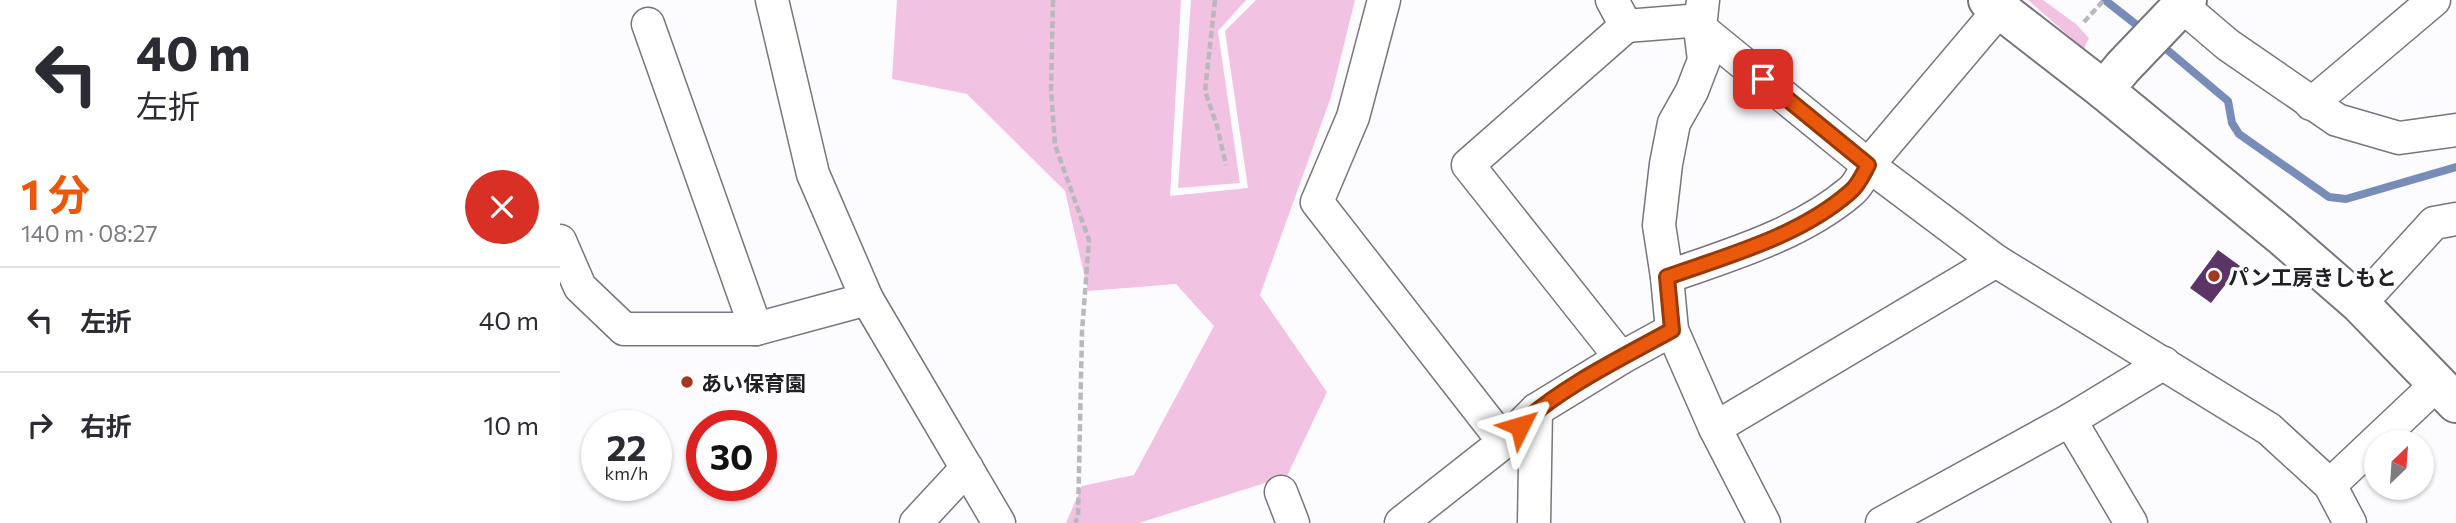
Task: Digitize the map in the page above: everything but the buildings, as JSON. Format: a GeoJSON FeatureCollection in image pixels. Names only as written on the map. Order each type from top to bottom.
{"type":"FeatureCollection","features":[{"type":"Feature","properties":{"kind":"street"},"geometry":{"type":"LineString","coordinates":[[772,0],[813,174],[867,299],[999,523]]}},
{"type":"Feature","properties":{"kind":"street"},"geometry":{"type":"LineString","coordinates":[[1384,0],[1353,117],[1317,202],[1504,442]]}},
{"type":"Feature","properties":{"kind":"street"},"geometry":{"type":"LineString","coordinates":[[2311,104],[2434,0]]}},
{"type":"Feature","properties":{"kind":"street"},"geometry":{"type":"LineString","coordinates":[[1667,277],[1742,250],[1807,222],[1852,191],[1868,165],[1994,4],[2113,79],[2282,236],[2360,304],[2447,394],[2330,485]]}},
{"type":"Feature","properties":{"kind":"street"},"geometry":{"type":"LineString","coordinates":[[2113,79],[2178,9],[2337,120],[2399,138],[2456,130]]}},
{"type":"Feature","properties":{"kind":"street"},"geometry":{"type":"LineString","coordinates":[[1621,358],[1468,165],[1619,13],[1689,21],[1701,14]]}},
{"type":"Feature","properties":{"kind":"street"},"geometry":{"type":"LineString","coordinates":[[1701,14],[1868,165],[1996,261],[2269,429],[2330,485],[2350,523]]}},
{"type":"Feature","properties":{"kind":"street"},"geometry":{"type":"LineString","coordinates":[[1701,14],[1704,60],[1692,91],[1674,123],[1659,225],[1672,330],[1714,428],[1763,523]]}},
{"type":"Feature","properties":{"kind":"street"},"geometry":{"type":"LineString","coordinates":[[648,24],[756,329]]}},
{"type":"Feature","properties":{"kind":"street"},"geometry":{"type":"LineString","coordinates":[[2360,304],[2434,223],[2456,219]]}},
{"type":"Feature","properties":{"kind":"street"},"geometry":{"type":"LineString","coordinates":[[560,240],[580,287],[624,329],[756,329],[867,299]]}},
{"type":"Feature","properties":{"kind":"street"},"geometry":{"type":"LineString","coordinates":[[1714,428],[1996,261]]}},
{"type":"Feature","properties":{"kind":"street"},"geometry":{"type":"LineString","coordinates":[[1401,523],[1504,442],[1536,410],[1672,330]]}},
{"type":"Feature","properties":{"kind":"street"},"geometry":{"type":"LineString","coordinates":[[1882,523],[2070,420],[2164,363]]}},
{"type":"Feature","properties":{"kind":"street"},"geometry":{"type":"LineString","coordinates":[[1534,523],[1536,410]]}},
{"type":"Feature","properties":{"kind":"street"},"geometry":{"type":"LineString","coordinates":[[2070,420],[2131,523]]}},
{"type":"Feature","properties":{"kind":"street"},"geometry":{"type":"LineString","coordinates":[[916,523],[967,468]]}},
{"type":"Feature","properties":{"kind":"street"},"geometry":{"type":"LineString","coordinates":[[1281,492],[1293,523]]}},
{"type":"Feature","properties":{"kind":"path"},"geometry":{"type":"LineString","coordinates":[[1053,0],[1051,89],[1055,145],[1089,240],[1082,332],[1078,517],[1075,523]]}},
{"type":"Feature","properties":{"kind":"path"},"geometry":{"type":"LineString","coordinates":[[1215,0],[1205,91],[1226,165]]}},
{"type":"Feature","properties":{"kind":"path"},"geometry":{"type":"LineString","coordinates":[[2084,22],[2104,0]]}},
{"type":"Feature","properties":{"kind":"shaded area"},"geometry":{"type":"Polygon","coordinates":[[[897,0],[1181,0],[1170,196],[1248,188],[1225,31],[1256,0],[1355,0],[1331,97],[1260,295],[1327,392],[1287,476],[1139,523],[1066,523],[1082,486],[1134,475],[1214,326],[1176,284],[1088,291],[1065,191],[967,94],[892,79],[897,0]]]}},
{"type":"Feature","properties":{"kind":"shaded area"},"geometry":{"type":"Polygon","coordinates":[[[1191,0],[1246,0],[1218,31],[1240,183],[1178,188],[1191,0]]]}},
{"type":"Feature","properties":{"kind":"shaded area"},"geometry":{"type":"Polygon","coordinates":[[[2028,0],[2043,0],[2076,24],[2089,38],[2084,49],[2028,0]]]}},
{"type":"Feature","properties":{"kind":"waterway"},"geometry":{"type":"LineString","coordinates":[[2105,0],[2143,30]]}},
{"type":"Feature","properties":{"kind":"waterway"},"geometry":{"type":"LineString","coordinates":[[2159,43],[2228,101],[2232,123],[2239,134],[2329,197],[2346,199],[2456,167]]}},
{"type":"Feature","properties":{"kind":"place","name":"パン工房きしもと"},"geometry":{"type":"Point","coordinates":[2214,276]}},
{"type":"Feature","properties":{"kind":"place","name":"あい保育園"},"geometry":{"type":"Point","coordinates":[687,382]}},
{"type":"Feature","properties":{"kind":"route"},"geometry":{"type":"LineString","coordinates":[[1520,426],[1536,410],[1672,330],[1667,277],[1742,250],[1807,222],[1852,191],[1868,165],[1763,79]]}}]}
